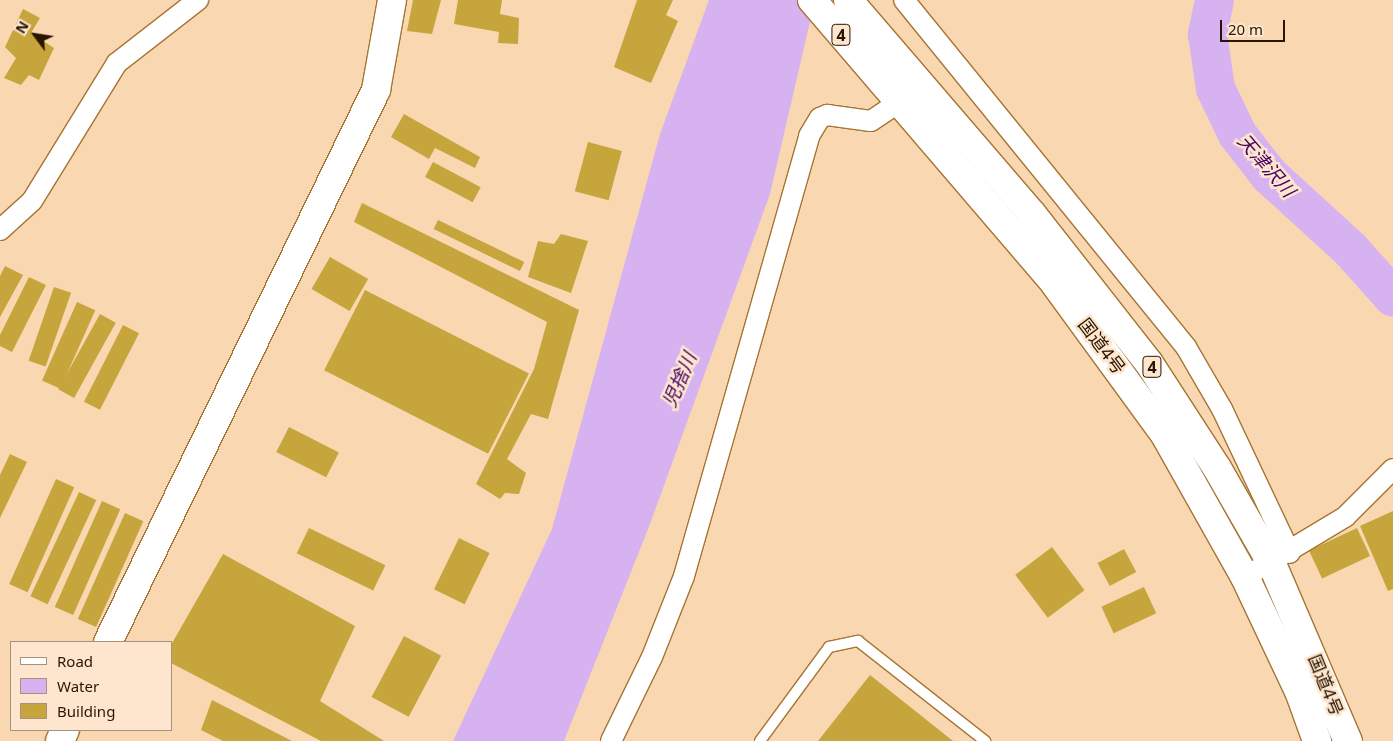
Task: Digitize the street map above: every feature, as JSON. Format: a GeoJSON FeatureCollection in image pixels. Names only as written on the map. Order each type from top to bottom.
{"type":"FeatureCollection","features":[{"type":"Feature","properties":{"kind":"main road"},"geometry":{"type":"LineString","coordinates":[[108,641],[376,90],[392,0]]}},
{"type":"Feature","properties":{"kind":"main road","name":"国道4号"},"geometry":{"type":"LineString","coordinates":[[812,0],[898,103],[1055,284],[1127,380],[1165,435],[1245,577],[1299,692],[1317,741]]}},
{"type":"Feature","properties":{"kind":"main road","name":"国道4号"},"geometry":{"type":"LineString","coordinates":[[848,0],[1032,214],[1149,363],[1217,468],[1281,558],[1348,741]]}},
{"type":"Feature","properties":{"kind":"street"},"geometry":{"type":"LineString","coordinates":[[0,230],[32,201],[117,63],[198,0]]}},
{"type":"Feature","properties":{"kind":"street"},"geometry":{"type":"LineString","coordinates":[[904,0],[1186,347],[1222,409],[1281,558]]}},
{"type":"Feature","properties":{"kind":"street"},"geometry":{"type":"LineString","coordinates":[[611,741],[652,657],[684,576],[809,136],[820,118],[827,115],[871,121],[898,103]]}},
{"type":"Feature","properties":{"kind":"street"},"geometry":{"type":"LineString","coordinates":[[1245,577],[1281,558],[1345,517],[1393,469]]}},
{"type":"Feature","properties":{"kind":"lane"},"geometry":{"type":"LineString","coordinates":[[760,741],[829,647],[858,642],[985,741]]}},
{"type":"Feature","properties":{"kind":"water","name":"児捨川"},"geometry":{"type":"Polygon","coordinates":[[[709,0],[815,0],[770,194],[650,524],[564,741],[453,741],[552,529],[660,134],[709,0]]]}},
{"type":"Feature","properties":{"kind":"building"},"geometry":{"type":"Polygon","coordinates":[[[413,0],[441,0],[432,34],[407,31],[413,0]]]}},
{"type":"Feature","properties":{"kind":"building"},"geometry":{"type":"Polygon","coordinates":[[[458,0],[502,0],[500,14],[519,18],[518,44],[498,43],[499,32],[454,24],[458,0]]]}},
{"type":"Feature","properties":{"kind":"building"},"geometry":{"type":"Polygon","coordinates":[[[637,0],[673,0],[666,15],[678,21],[651,83],[614,67],[637,0]]]}},
{"type":"Feature","properties":{"kind":"building"},"geometry":{"type":"Polygon","coordinates":[[[23,9],[40,18],[31,33],[54,48],[39,80],[29,75],[21,85],[4,78],[16,58],[5,47],[23,9]]]}},
{"type":"Feature","properties":{"kind":"building"},"geometry":{"type":"Polygon","coordinates":[[[404,114],[480,157],[475,168],[435,148],[429,159],[391,137],[404,114]]]}},
{"type":"Feature","properties":{"kind":"building"},"geometry":{"type":"Polygon","coordinates":[[[588,142],[622,151],[609,200],[575,191],[588,142]]]}},
{"type":"Feature","properties":{"kind":"building"},"geometry":{"type":"Polygon","coordinates":[[[433,162],[481,187],[473,202],[425,177],[433,162]]]}},
{"type":"Feature","properties":{"kind":"building"},"geometry":{"type":"Polygon","coordinates":[[[362,203],[579,310],[548,419],[531,414],[507,459],[526,473],[519,494],[505,493],[500,499],[476,484],[534,369],[547,322],[354,222],[362,203]]]}},
{"type":"Feature","properties":{"kind":"building"},"geometry":{"type":"Polygon","coordinates":[[[438,220],[524,262],[520,271],[434,229],[438,220]]]}},
{"type":"Feature","properties":{"kind":"building"},"geometry":{"type":"Polygon","coordinates":[[[561,234],[588,241],[571,293],[528,277],[538,241],[554,244],[561,234]]]}},
{"type":"Feature","properties":{"kind":"building"},"geometry":{"type":"Polygon","coordinates":[[[330,257],[368,279],[350,311],[312,289],[330,257]]]}},
{"type":"Feature","properties":{"kind":"building"},"geometry":{"type":"Polygon","coordinates":[[[5,266],[23,275],[0,317],[0,276],[5,266]]]}},
{"type":"Feature","properties":{"kind":"building"},"geometry":{"type":"Polygon","coordinates":[[[29,277],[46,285],[12,352],[0,346],[0,335],[29,277]]]}},
{"type":"Feature","properties":{"kind":"building"},"geometry":{"type":"Polygon","coordinates":[[[54,287],[71,293],[46,367],[29,361],[54,287]]]}},
{"type":"Feature","properties":{"kind":"building"},"geometry":{"type":"Polygon","coordinates":[[[365,290],[529,374],[488,454],[324,370],[365,290]]]}},
{"type":"Feature","properties":{"kind":"building"},"geometry":{"type":"Polygon","coordinates":[[[77,302],[95,310],[60,389],[42,381],[77,302]]]}},
{"type":"Feature","properties":{"kind":"building"},"geometry":{"type":"Polygon","coordinates":[[[100,314],[116,323],[74,398],[58,389],[100,314]]]}},
{"type":"Feature","properties":{"kind":"building"},"geometry":{"type":"Polygon","coordinates":[[[123,325],[139,333],[100,410],[84,402],[123,325]]]}},
{"type":"Feature","properties":{"kind":"building"},"geometry":{"type":"Polygon","coordinates":[[[289,427],[339,452],[326,477],[276,452],[289,427]]]}},
{"type":"Feature","properties":{"kind":"building"},"geometry":{"type":"Polygon","coordinates":[[[10,454],[27,462],[0,518],[0,475],[10,454]]]}},
{"type":"Feature","properties":{"kind":"building"},"geometry":{"type":"Polygon","coordinates":[[[56,479],[74,487],[27,592],[9,584],[56,479]]]}},
{"type":"Feature","properties":{"kind":"building"},"geometry":{"type":"Polygon","coordinates":[[[79,492],[96,500],[48,604],[30,596],[79,492]]]}},
{"type":"Feature","properties":{"kind":"building"},"geometry":{"type":"Polygon","coordinates":[[[102,501],[120,509],[73,615],[55,607],[102,501]]]}},
{"type":"Feature","properties":{"kind":"building"},"geometry":{"type":"Polygon","coordinates":[[[1393,511],[1393,589],[1388,591],[1360,526],[1393,511]]]}},
{"type":"Feature","properties":{"kind":"building"},"geometry":{"type":"Polygon","coordinates":[[[125,513],[143,521],[96,627],[78,619],[125,513]]]}},
{"type":"Feature","properties":{"kind":"building"},"geometry":{"type":"Polygon","coordinates":[[[309,528],[385,565],[373,590],[297,553],[309,528]]]}},
{"type":"Feature","properties":{"kind":"building"},"geometry":{"type":"Polygon","coordinates":[[[1357,528],[1370,556],[1322,578],[1309,550],[1357,528]]]}},
{"type":"Feature","properties":{"kind":"building"},"geometry":{"type":"Polygon","coordinates":[[[459,538],[490,553],[465,604],[434,589],[459,538]]]}},
{"type":"Feature","properties":{"kind":"building"},"geometry":{"type":"Polygon","coordinates":[[[1052,547],[1084,590],[1048,618],[1015,575],[1052,547]]]}},
{"type":"Feature","properties":{"kind":"building"},"geometry":{"type":"Polygon","coordinates":[[[1124,549],[1136,572],[1110,586],[1098,563],[1124,549]]]}},
{"type":"Feature","properties":{"kind":"building"},"geometry":{"type":"Polygon","coordinates":[[[223,554],[355,626],[320,701],[384,741],[321,741],[172,664],[172,643],[223,554]]]}},
{"type":"Feature","properties":{"kind":"building"},"geometry":{"type":"Polygon","coordinates":[[[1144,587],[1156,613],[1114,633],[1101,607],[1144,587]]]}},
{"type":"Feature","properties":{"kind":"building"},"geometry":{"type":"Polygon","coordinates":[[[404,636],[441,656],[409,717],[372,697],[404,636]]]}},
{"type":"Feature","properties":{"kind":"building"},"geometry":{"type":"Polygon","coordinates":[[[870,675],[953,741],[818,741],[870,675]]]}},
{"type":"Feature","properties":{"kind":"building"},"geometry":{"type":"Polygon","coordinates":[[[212,700],[292,741],[223,741],[201,730],[212,700]]]}},
{"type":"Feature","properties":{"kind":"waterway","name":"天津沢川"},"geometry":{"type":"LineString","coordinates":[[1214,0],[1207,34],[1215,88],[1237,134],[1269,175],[1350,249],[1393,297]]}}]}
